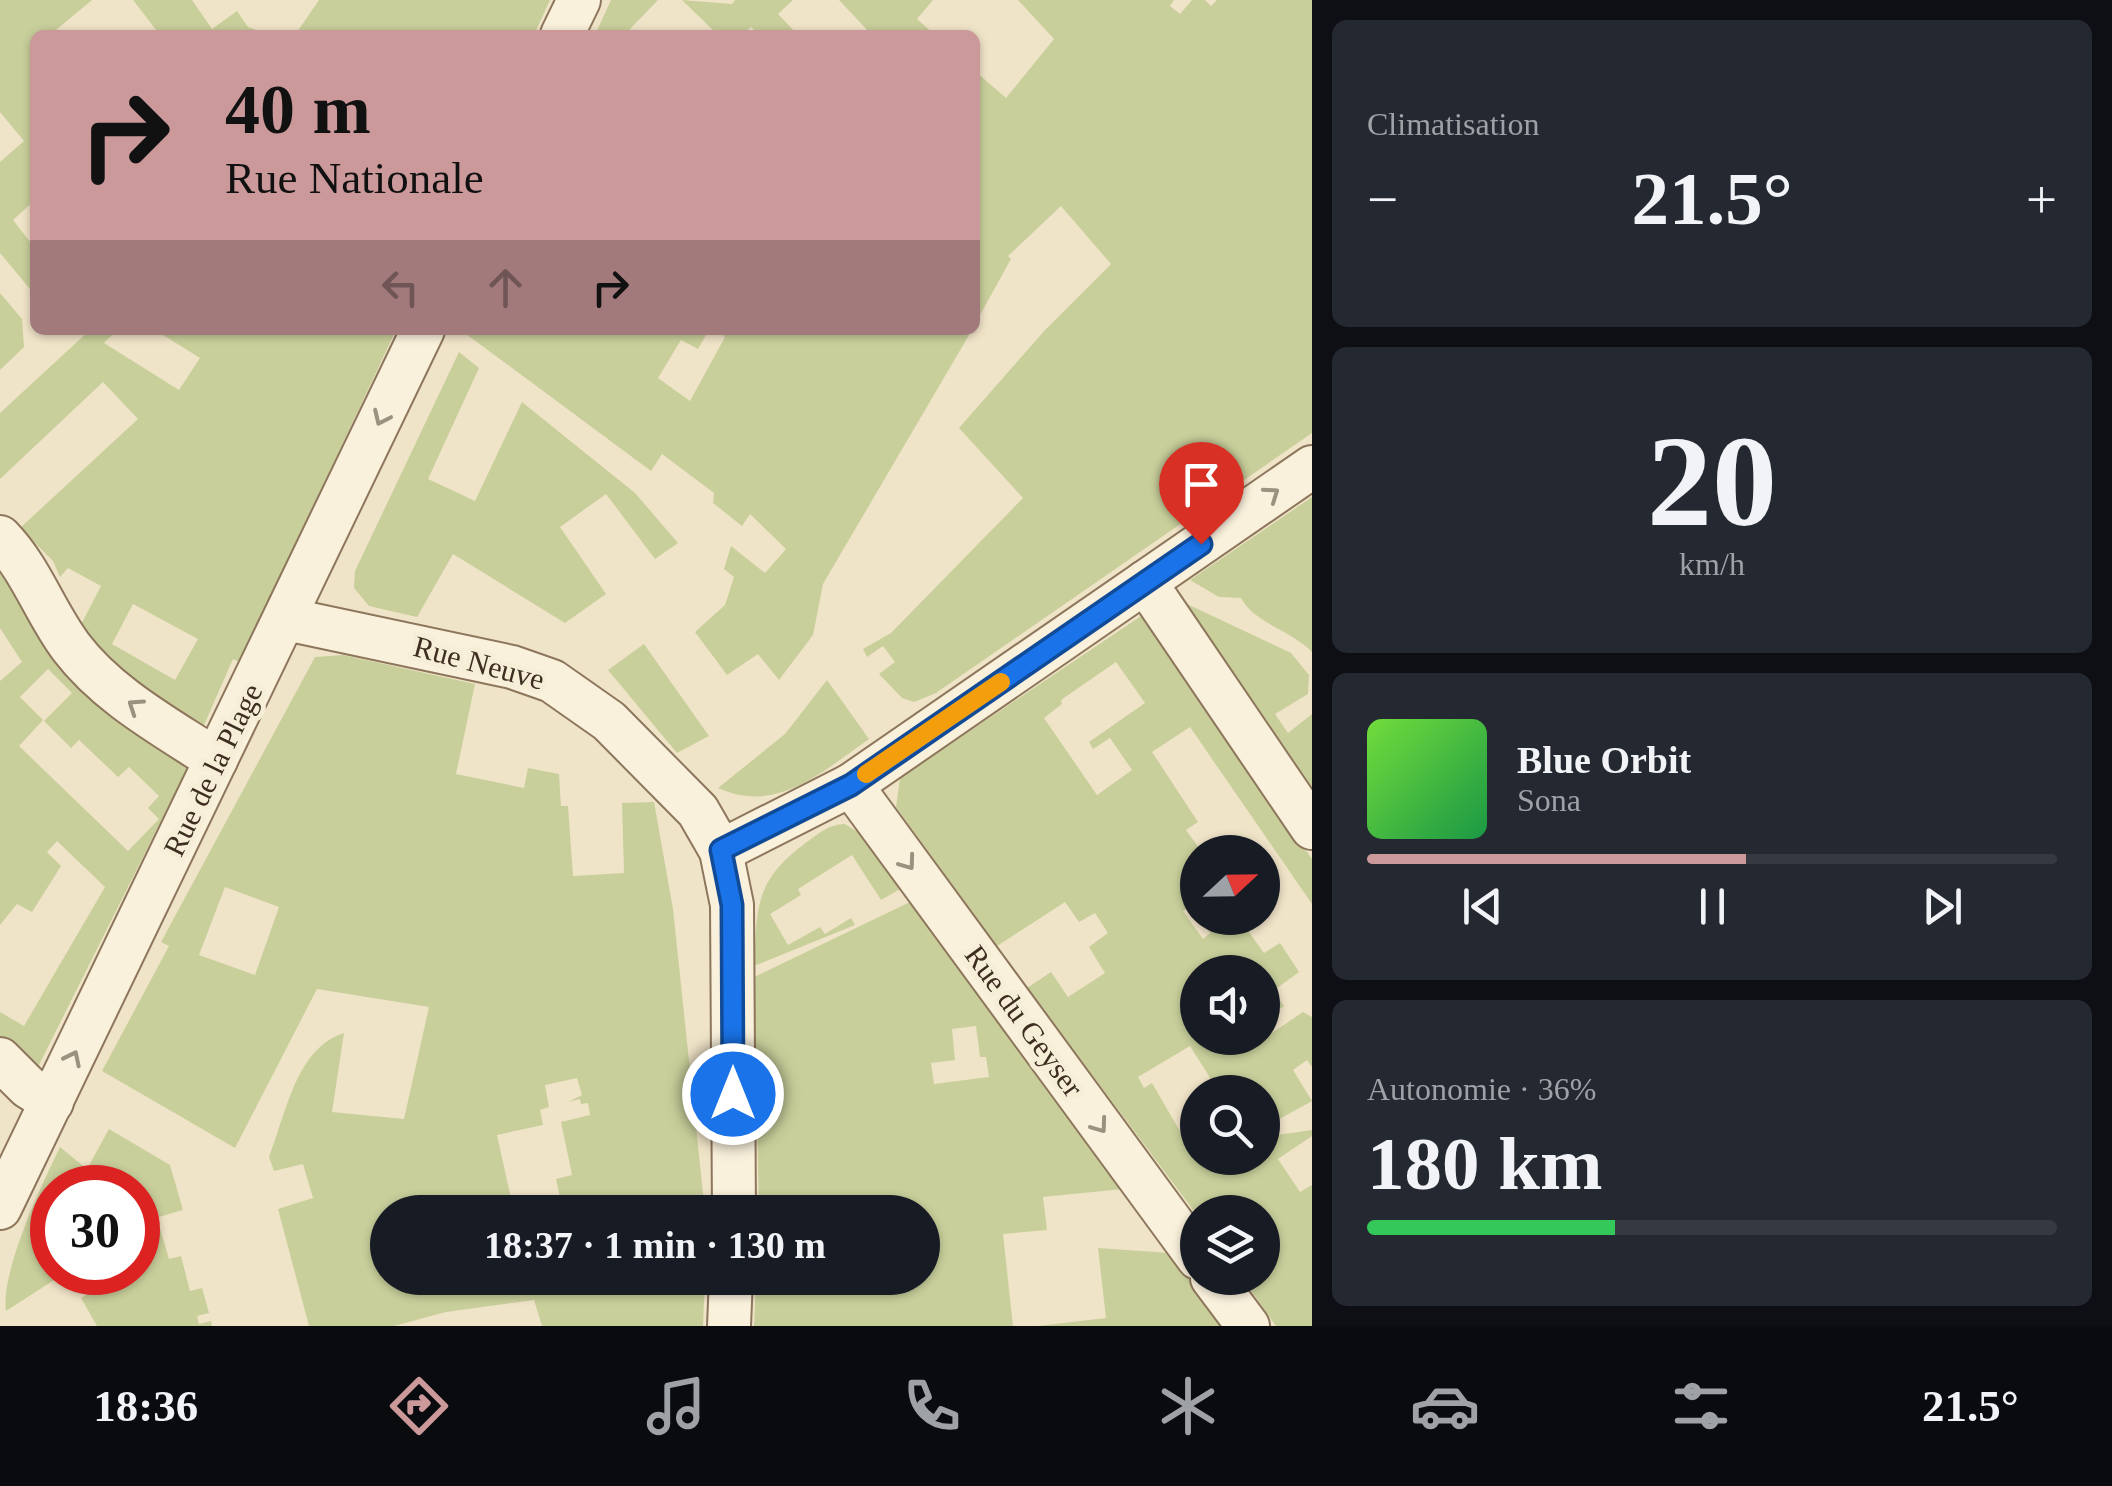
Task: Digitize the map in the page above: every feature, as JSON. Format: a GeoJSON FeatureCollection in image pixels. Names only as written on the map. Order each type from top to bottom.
{"type":"FeatureCollection","features":[{"type":"Feature","properties":{"kind":"street"},"geometry":{"type":"LineString","coordinates":[[564,30],[579,0]]}},
{"type":"Feature","properties":{"kind":"street","name":"Rue de la Plage"},"geometry":{"type":"LineString","coordinates":[[0,1208],[420,335]]}},
{"type":"Feature","properties":{"kind":"street"},"geometry":{"type":"LineString","coordinates":[[734,1195],[732,905],[721,850],[851,785],[1312,467]]}},
{"type":"Feature","properties":{"kind":"street"},"geometry":{"type":"LineString","coordinates":[[0,537],[26,566],[58,627],[84,663],[122,698],[216,760]]}},
{"type":"Feature","properties":{"kind":"street"},"geometry":{"type":"LineString","coordinates":[[1145,582],[1312,828]]}},
{"type":"Feature","properties":{"kind":"street","name":"Rue Neuve"},"geometry":{"type":"LineString","coordinates":[[286,618],[512,666],[552,681],[590,704],[630,740],[698,812],[721,850]]}},
{"type":"Feature","properties":{"kind":"street","name":"Rue du Geyser"},"geometry":{"type":"LineString","coordinates":[[851,785],[1180,1233]]}},
{"type":"Feature","properties":{"kind":"street"},"geometry":{"type":"LineString","coordinates":[[0,1059],[28,1087],[52,1102]]}},
{"type":"Feature","properties":{"kind":"street"},"geometry":{"type":"LineString","coordinates":[[729,1326],[731,1295]]}},
{"type":"Feature","properties":{"kind":"street"},"geometry":{"type":"LineString","coordinates":[[1225,1295],[1248,1326]]}},
{"type":"Feature","properties":{"kind":"green space"},"geometry":{"type":"Polygon","coordinates":[[[0,0],[92,0],[56,30],[30,30],[30,205],[13,220],[30,242],[30,289],[0,253],[0,162],[24,141],[0,112],[0,0]]]}},
{"type":"Feature","properties":{"kind":"green space"},"geometry":{"type":"Polygon","coordinates":[[[133,0],[192,0],[212,29],[237,11],[248,27],[256,30],[156,30],[133,0]]]}},
{"type":"Feature","properties":{"kind":"green space"},"geometry":{"type":"Polygon","coordinates":[[[319,0],[550,0],[536,30],[298,30],[319,0]]]}},
{"type":"Feature","properties":{"kind":"green space"},"geometry":{"type":"Polygon","coordinates":[[[611,0],[658,0],[631,30],[597,30],[611,0]]]}},
{"type":"Feature","properties":{"kind":"green space"},"geometry":{"type":"Polygon","coordinates":[[[682,0],[732,4],[735,0],[793,0],[778,14],[793,30],[713,30],[682,0]]]}},
{"type":"Feature","properties":{"kind":"green space"},"geometry":{"type":"Polygon","coordinates":[[[839,0],[933,0],[917,19],[929,30],[867,30],[839,0]]]}},
{"type":"Feature","properties":{"kind":"green space"},"geometry":{"type":"Polygon","coordinates":[[[1018,0],[1174,0],[1170,6],[1180,14],[1192,0],[1205,0],[1211,6],[1217,0],[1312,0],[1312,433],[936,693],[914,702],[902,698],[879,674],[895,662],[883,646],[867,657],[863,649],[891,633],[1023,498],[959,428],[1045,330],[1111,264],[1061,206],[1008,256],[1011,259],[980,315],[980,75],[1006,98],[1054,39],[1018,0]]]}},
{"type":"Feature","properties":{"kind":"green space"},"geometry":{"type":"Polygon","coordinates":[[[0,293],[22,319],[24,347],[0,370],[0,293]]]}},
{"type":"Feature","properties":{"kind":"green space"},"geometry":{"type":"Polygon","coordinates":[[[85,335],[112,335],[104,343],[179,390],[200,358],[163,335],[394,335],[240,662],[233,659],[201,732],[76,634],[101,586],[68,568],[60,577],[53,561],[20,528],[138,419],[103,382],[0,479],[0,413],[85,335]],[[133,604],[112,644],[175,680],[198,639],[133,604]]]}},
{"type":"Feature","properties":{"kind":"green space"},"geometry":{"type":"Polygon","coordinates":[[[467,335],[706,335],[698,349],[681,340],[658,378],[690,401],[723,335],[969,335],[823,584],[813,635],[779,680],[758,654],[727,675],[695,632],[725,605],[734,577],[724,569],[731,546],[765,573],[786,549],[750,514],[742,526],[713,503],[714,493],[662,454],[651,471],[467,335]]]}},
{"type":"Feature","properties":{"kind":"green space"},"geometry":{"type":"Polygon","coordinates":[[[459,352],[479,368],[428,479],[475,501],[522,402],[635,493],[678,543],[655,559],[606,494],[560,527],[606,594],[565,623],[453,554],[417,617],[369,606],[354,588],[355,571],[459,352]]]}},
{"type":"Feature","properties":{"kind":"green space"},"geometry":{"type":"Polygon","coordinates":[[[1312,497],[1312,652],[1264,621],[1241,598],[1219,597],[1190,580],[1312,497]]]}},
{"type":"Feature","properties":{"kind":"green space"},"geometry":{"type":"Polygon","coordinates":[[[0,572],[57,660],[187,769],[37,1069],[0,1041],[0,1012],[24,1026],[105,887],[57,841],[47,852],[61,866],[32,912],[17,904],[0,925],[0,681],[22,662],[0,628],[0,572]],[[48,669],[20,697],[43,720],[19,746],[128,851],[159,819],[148,808],[159,796],[129,767],[118,777],[79,740],[71,748],[44,721],[72,693],[48,669]]]}},
{"type":"Feature","properties":{"kind":"green space"},"geometry":{"type":"Polygon","coordinates":[[[1185,603],[1291,653],[1309,675],[1308,694],[1275,714],[1288,733],[1312,714],[1312,787],[1185,603]]]}},
{"type":"Feature","properties":{"kind":"green space"},"geometry":{"type":"Polygon","coordinates":[[[1144,614],[1312,859],[1312,904],[1280,858],[1280,835],[1264,835],[1190,727],[1152,752],[1198,822],[1186,830],[1190,835],[1180,835],[1180,935],[1200,935],[1203,939],[1208,935],[1251,935],[1264,953],[1280,943],[1299,972],[1280,986],[1280,955],[1180,955],[1180,1052],[1138,1077],[1144,1088],[1152,1083],[1180,1131],[1180,1175],[1280,1175],[1280,1162],[1300,1192],[1312,1185],[1312,1326],[1276,1326],[1254,1295],[1280,1295],[1280,1195],[1182,1195],[1027,988],[1051,972],[1068,997],[1105,973],[1089,947],[1108,933],[1095,913],[1079,922],[1065,902],[997,946],[896,807],[900,778],[1144,614]],[[1116,662],[1061,700],[1062,704],[1044,718],[1097,795],[1132,770],[1110,738],[1093,749],[1089,742],[1145,703],[1116,662]]]}},
{"type":"Feature","properties":{"kind":"green space"},"geometry":{"type":"Polygon","coordinates":[[[644,644],[709,736],[677,753],[608,670],[644,644]]]}},
{"type":"Feature","properties":{"kind":"green space"},"geometry":{"type":"Polygon","coordinates":[[[343,655],[475,684],[456,774],[524,788],[528,768],[559,774],[561,806],[568,806],[573,876],[624,873],[622,803],[654,802],[673,909],[703,1195],[559,1195],[556,1179],[572,1175],[561,1122],[590,1115],[588,1103],[581,1104],[580,1099],[568,1102],[582,1095],[577,1078],[545,1085],[549,1107],[540,1110],[543,1125],[497,1135],[510,1195],[370,1195],[370,1295],[704,1295],[703,1326],[542,1326],[534,1300],[446,1312],[394,1326],[309,1326],[278,1209],[313,1198],[303,1164],[274,1171],[269,1157],[295,1084],[314,1053],[344,1033],[332,1112],[404,1119],[429,1007],[317,989],[235,1148],[102,1071],[169,946],[161,942],[315,657],[343,655]],[[225,887],[199,955],[255,975],[279,907],[225,887]]]}},
{"type":"Feature","properties":{"kind":"green space"},"geometry":{"type":"Polygon","coordinates":[[[827,680],[869,739],[817,776],[780,793],[740,795],[718,788],[785,734],[827,680]]]}},
{"type":"Feature","properties":{"kind":"green space"},"geometry":{"type":"Polygon","coordinates":[[[845,824],[861,834],[900,889],[881,900],[852,855],[798,889],[801,895],[770,914],[788,945],[820,927],[825,934],[851,918],[855,925],[754,966],[761,898],[775,872],[818,834],[845,824]]]}},
{"type":"Feature","properties":{"kind":"green space"},"geometry":{"type":"Polygon","coordinates":[[[910,902],[1123,1189],[1043,1197],[1047,1230],[1003,1234],[1013,1326],[754,1326],[755,1295],[940,1295],[940,1195],[759,1195],[754,977],[910,902]],[[976,1026],[952,1029],[955,1060],[931,1063],[934,1084],[989,1077],[986,1057],[980,1057],[976,1026]]]}},
{"type":"Feature","properties":{"kind":"green space"},"geometry":{"type":"Polygon","coordinates":[[[1303,1012],[1312,1017],[1312,1067],[1307,1060],[1293,1070],[1312,1101],[1280,1119],[1280,1075],[1208,1075],[1196,1055],[1280,1055],[1280,1028],[1303,1012]]]}},
{"type":"Feature","properties":{"kind":"green space"},"geometry":{"type":"Polygon","coordinates":[[[109,1129],[170,1165],[183,1210],[160,1217],[160,1165],[89,1165],[109,1129]]]}},
{"type":"Feature","properties":{"kind":"green space"},"geometry":{"type":"Polygon","coordinates":[[[1312,1130],[1312,1136],[1280,1158],[1280,1135],[1312,1130]]]}},
{"type":"Feature","properties":{"kind":"green space"},"geometry":{"type":"Polygon","coordinates":[[[60,1147],[82,1165],[52,1165],[60,1147]]]}},
{"type":"Feature","properties":{"kind":"green space"},"geometry":{"type":"Polygon","coordinates":[[[30,1213],[31,1295],[6,1311],[9,1275],[30,1213]]]}},
{"type":"Feature","properties":{"kind":"green space"},"geometry":{"type":"Polygon","coordinates":[[[160,1228],[169,1259],[181,1256],[190,1291],[202,1288],[209,1313],[197,1316],[199,1324],[211,1321],[212,1326],[97,1326],[81,1298],[160,1295],[160,1228]]]}},
{"type":"Feature","properties":{"kind":"green space"},"geometry":{"type":"Polygon","coordinates":[[[1098,1248],[1170,1253],[1180,1267],[1180,1295],[1200,1295],[1222,1326],[1038,1326],[1106,1318],[1098,1248]]]}},
{"type":"Feature","properties":{"kind":"slow traffic"},"geometry":{"type":"LineString","coordinates":[[866,774],[1001,682]]}},
{"type":"Feature","properties":{"kind":"route"},"geometry":{"type":"LineString","coordinates":[[733,1094],[732,905],[721,850],[812,808],[851,785],[1201,544]]}}]}
